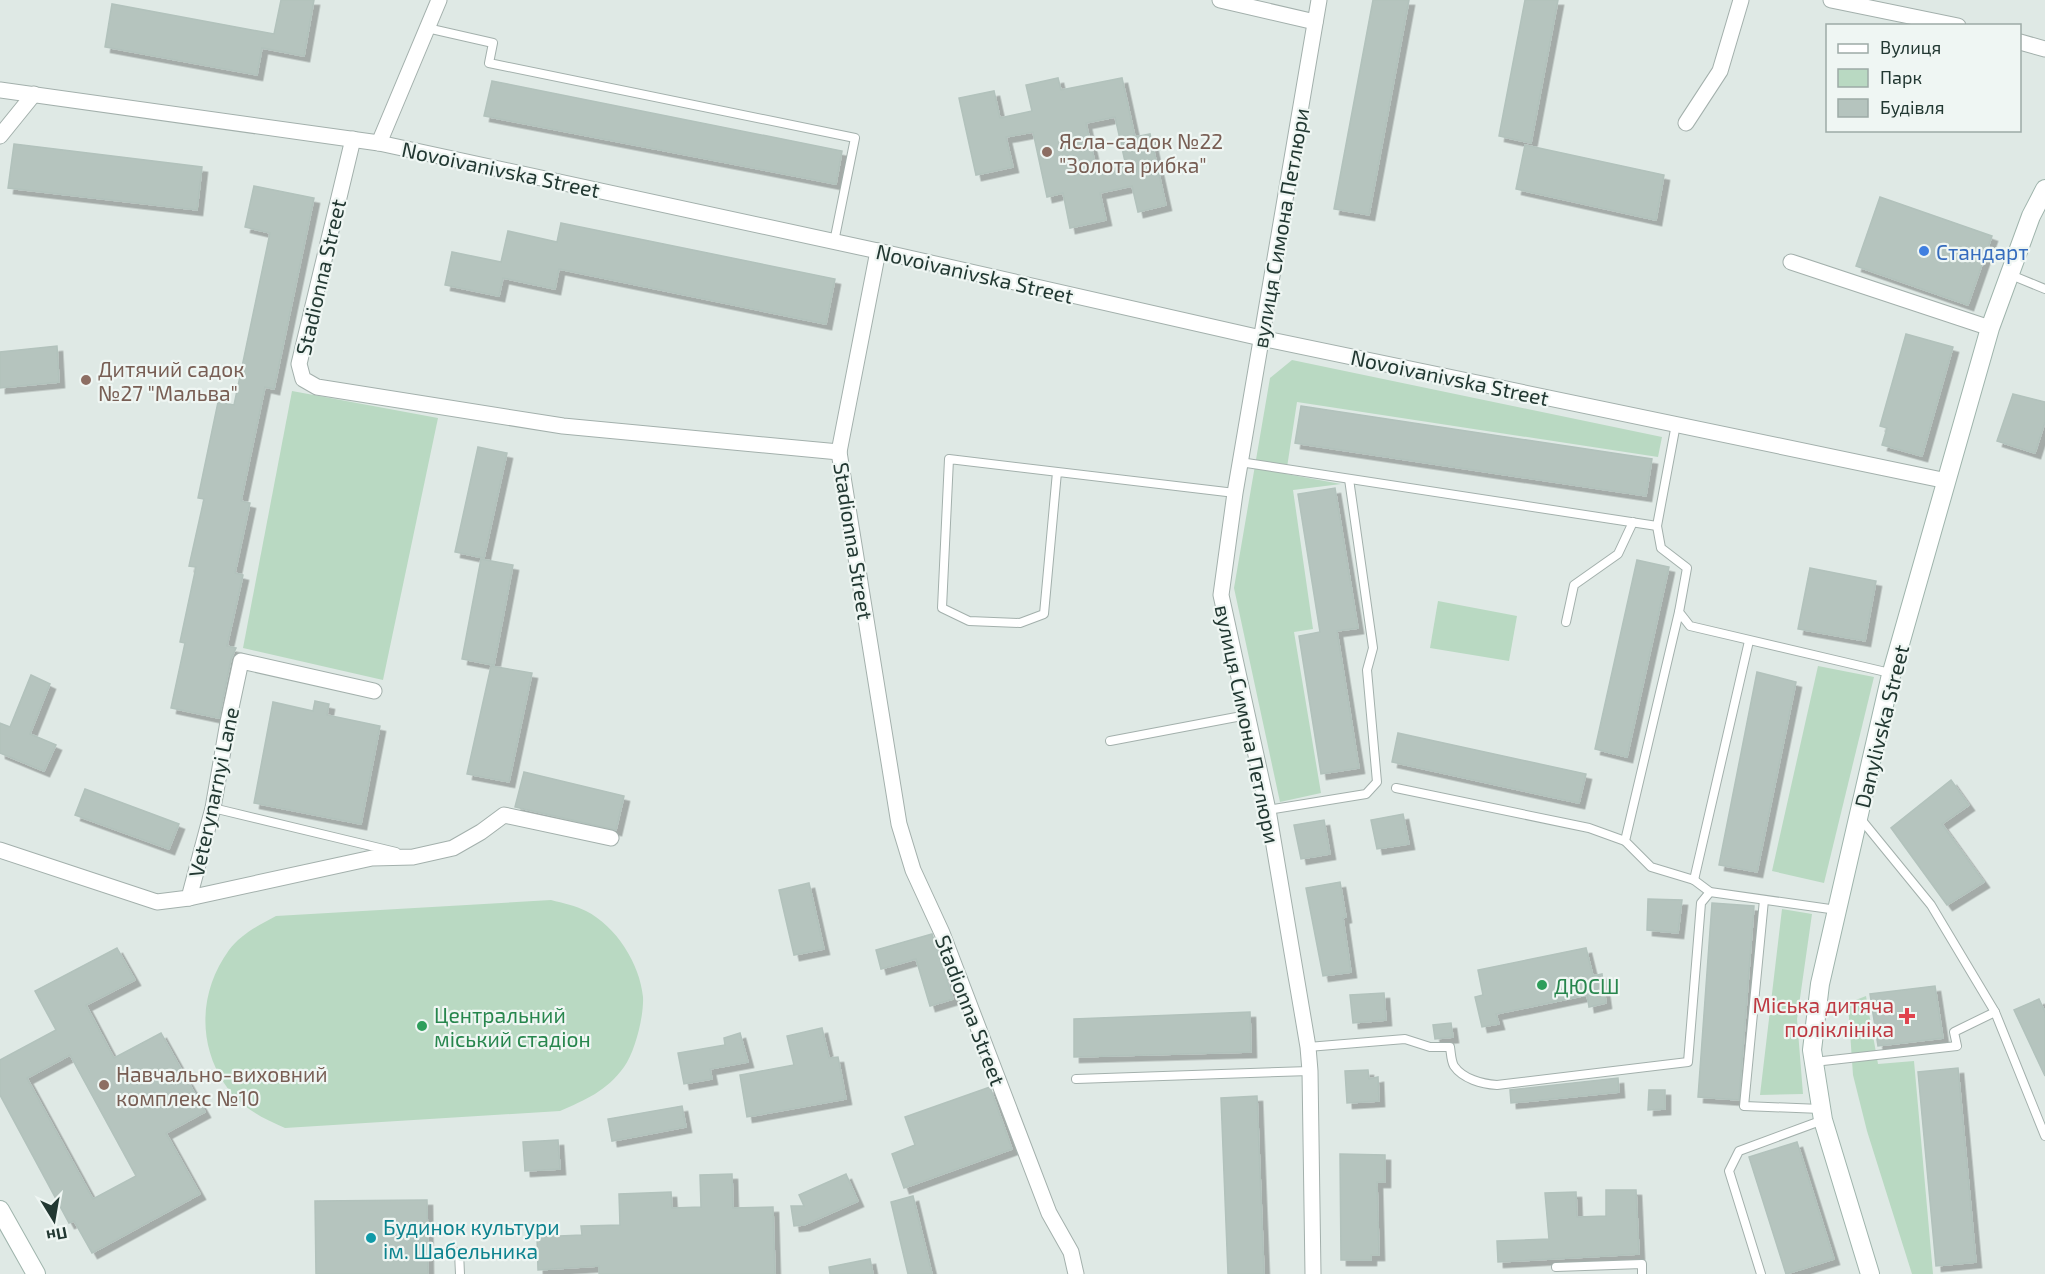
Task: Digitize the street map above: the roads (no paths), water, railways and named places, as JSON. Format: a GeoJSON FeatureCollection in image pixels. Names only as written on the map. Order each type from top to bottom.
{"type":"FeatureCollection","features":[{"type":"Feature","properties":{"kind":"main road","name":"Danylivska Street"},"geometry":{"type":"LineString","coordinates":[[1870,1274],[1822,1114],[1812,1050],[1820,984],[1892,674],[1990,328],[2031,216],[2045,189]]}},
{"type":"Feature","properties":{"kind":"main road"},"geometry":{"type":"LineString","coordinates":[[0,1210],[36,1274]]}},
{"type":"Feature","properties":{"kind":"street"},"geometry":{"type":"LineString","coordinates":[[379,143],[439,0]]}},
{"type":"Feature","properties":{"kind":"street"},"geometry":{"type":"LineString","coordinates":[[1220,0],[1315,22]]}},
{"type":"Feature","properties":{"kind":"street","name":"вулиця Симона Петлюри"},"geometry":{"type":"LineString","coordinates":[[1312,1274],[1308,1047],[1268,810],[1221,595],[1240,462],[1319,0]]}},
{"type":"Feature","properties":{"kind":"street"},"geometry":{"type":"LineString","coordinates":[[1686,123],[1720,71],[1741,0]]}},
{"type":"Feature","properties":{"kind":"street"},"geometry":{"type":"LineString","coordinates":[[1831,0],[1948,24]]}},
{"type":"Feature","properties":{"kind":"street"},"geometry":{"type":"LineString","coordinates":[[2021,43],[2045,49]]}},
{"type":"Feature","properties":{"kind":"street","name":"Novoivanivska Street"},"geometry":{"type":"LineString","coordinates":[[0,90],[379,143],[879,251],[1262,338],[1947,481]]}},
{"type":"Feature","properties":{"kind":"street"},"geometry":{"type":"LineString","coordinates":[[0,136],[34,94]]}},
{"type":"Feature","properties":{"kind":"street","name":"Stadionna Street"},"geometry":{"type":"LineString","coordinates":[[353,140],[299,364],[303,379],[317,387],[563,426],[840,452],[899,824],[913,870],[942,933],[1048,1213],[1071,1252],[1076,1274]]}},
{"type":"Feature","properties":{"kind":"street"},"geometry":{"type":"LineString","coordinates":[[840,452],[879,251]]}},
{"type":"Feature","properties":{"kind":"street"},"geometry":{"type":"LineString","coordinates":[[1791,262],[1990,328]]}},
{"type":"Feature","properties":{"kind":"street","name":"Veterynarnyi Lane"},"geometry":{"type":"LineString","coordinates":[[0,850],[157,902],[189,898],[213,808],[241,661],[374,691]]}},
{"type":"Feature","properties":{"kind":"street"},"geometry":{"type":"LineString","coordinates":[[189,898],[372,858],[413,857],[453,848],[482,832],[504,815],[611,838]]}},
{"type":"Feature","properties":{"kind":"lane"},"geometry":{"type":"LineString","coordinates":[[428,28],[493,43],[489,63],[855,138],[834,242]]}},
{"type":"Feature","properties":{"kind":"lane"},"geometry":{"type":"LineString","coordinates":[[2010,274],[2045,289]]}},
{"type":"Feature","properties":{"kind":"lane"},"geometry":{"type":"LineString","coordinates":[[1625,841],[1679,612],[1687,568],[1661,549],[1658,526],[1676,424]]}},
{"type":"Feature","properties":{"kind":"lane"},"geometry":{"type":"LineString","coordinates":[[1057,472],[1044,614],[1020,623],[969,621],[942,608],[949,459],[1057,472],[1235,494]]}},
{"type":"Feature","properties":{"kind":"lane"},"geometry":{"type":"LineString","coordinates":[[1240,462],[1658,526]]}},
{"type":"Feature","properties":{"kind":"lane"},"geometry":{"type":"LineString","coordinates":[[1268,810],[1366,794],[1377,782],[1367,670],[1374,648],[1349,479]]}},
{"type":"Feature","properties":{"kind":"lane"},"geometry":{"type":"LineString","coordinates":[[1566,622],[1574,585],[1618,554],[1633,522]]}},
{"type":"Feature","properties":{"kind":"lane"},"geometry":{"type":"LineString","coordinates":[[1679,612],[1690,626],[1892,674]]}},
{"type":"Feature","properties":{"kind":"lane"},"geometry":{"type":"LineString","coordinates":[[1694,880],[1749,641]]}},
{"type":"Feature","properties":{"kind":"lane"},"geometry":{"type":"LineString","coordinates":[[1110,741],[1247,715]]}},
{"type":"Feature","properties":{"kind":"lane"},"geometry":{"type":"LineString","coordinates":[[1396,788],[1589,828],[1625,841],[1651,867],[1694,880],[1710,892],[1837,910]]}},
{"type":"Feature","properties":{"kind":"lane"},"geometry":{"type":"LineString","coordinates":[[213,808],[413,857]]}},
{"type":"Feature","properties":{"kind":"lane"},"geometry":{"type":"LineString","coordinates":[[1859,817],[1931,905],[1995,1012],[2045,1136]]}},
{"type":"Feature","properties":{"kind":"lane"},"geometry":{"type":"LineString","coordinates":[[1308,1047],[1405,1039],[1430,1047],[1450,1047],[1453,1065],[1464,1076],[1485,1084],[1688,1062],[1701,903],[1710,892]]}},
{"type":"Feature","properties":{"kind":"lane"},"geometry":{"type":"LineString","coordinates":[[1764,900],[1744,1106],[1822,1114]]}},
{"type":"Feature","properties":{"kind":"lane"},"geometry":{"type":"LineString","coordinates":[[1814,1062],[1957,1046],[1954,1032],[1995,1012]]}},
{"type":"Feature","properties":{"kind":"lane"},"geometry":{"type":"LineString","coordinates":[[1076,1079],[1310,1071]]}},
{"type":"Feature","properties":{"kind":"lane"},"geometry":{"type":"LineString","coordinates":[[1761,1274],[1729,1171],[1739,1151],[1822,1114]]}},
{"type":"Feature","properties":{"kind":"lane"},"geometry":{"type":"LineString","coordinates":[[459,1252],[460,1274]]}},
{"type":"Feature","properties":{"kind":"lane"},"geometry":{"type":"LineString","coordinates":[[1556,1267],[1642,1264],[1642,1274]]}},
{"type":"Feature","properties":{"kind":"place","name":"Ясла-садок №22 \"Золота рибка\""},"geometry":{"type":"Point","coordinates":[1047,152]}},
{"type":"Feature","properties":{"kind":"place","name":"Стандарт"},"geometry":{"type":"Point","coordinates":[1924,251]}},
{"type":"Feature","properties":{"kind":"place","name":"Дитячий садок №27 \"Мальва\""},"geometry":{"type":"Point","coordinates":[86,380]}},
{"type":"Feature","properties":{"kind":"place","name":"ДЮСШ"},"geometry":{"type":"Point","coordinates":[1542,985]}},
{"type":"Feature","properties":{"kind":"place","name":"Міська дитяча поліклініка"},"geometry":{"type":"Point","coordinates":[1907,1016]}},
{"type":"Feature","properties":{"kind":"place","name":"Центральний міський стадіон"},"geometry":{"type":"Point","coordinates":[422,1026]}},
{"type":"Feature","properties":{"kind":"place","name":"Навчально-виховний комплекс №10"},"geometry":{"type":"Point","coordinates":[104,1085]}},
{"type":"Feature","properties":{"kind":"place","name":"Будинок культури ім. Шабельника"},"geometry":{"type":"Point","coordinates":[371,1238]}}]}
